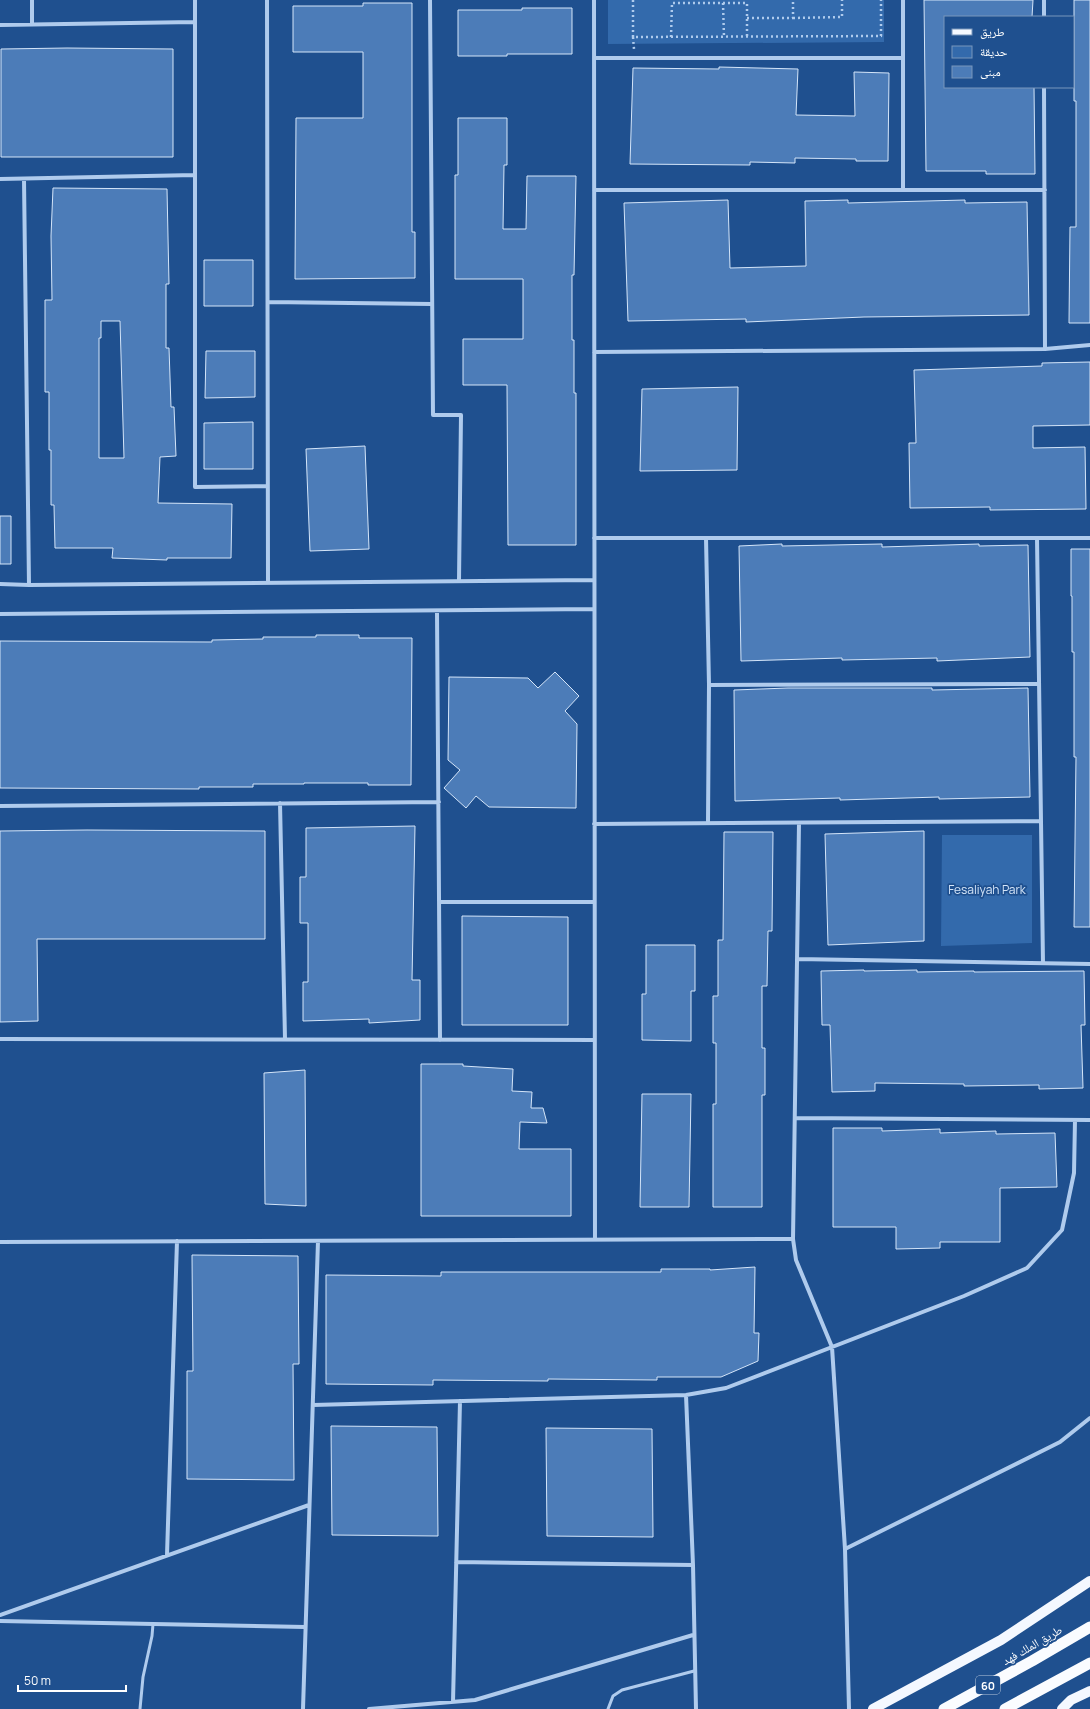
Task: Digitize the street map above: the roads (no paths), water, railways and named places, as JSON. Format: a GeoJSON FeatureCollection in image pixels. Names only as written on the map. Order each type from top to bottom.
{"type":"FeatureCollection","features":[{"type":"Feature","properties":{"kind":"highway","name":"طريق الملك فهد"},"geometry":{"type":"LineString","coordinates":[[944,1709],[1032,1661],[1090,1627]]}},
{"type":"Feature","properties":{"kind":"highway","name":"60"},"geometry":{"type":"LineString","coordinates":[[1005,1709],[1090,1663]]}},
{"type":"Feature","properties":{"kind":"main road"},"geometry":{"type":"LineString","coordinates":[[873,1709],[1001,1640],[1090,1582]]}},
{"type":"Feature","properties":{"kind":"main road"},"geometry":{"type":"LineString","coordinates":[[1047,1609],[1090,1588]]}},
{"type":"Feature","properties":{"kind":"main road"},"geometry":{"type":"LineString","coordinates":[[1062,1709],[1071,1700],[1090,1690]]}},
{"type":"Feature","properties":{"kind":"street"},"geometry":{"type":"LineString","coordinates":[[32,0],[32,24]]}},
{"type":"Feature","properties":{"kind":"street"},"geometry":{"type":"LineString","coordinates":[[195,0],[195,487],[268,486]]}},
{"type":"Feature","properties":{"kind":"street"},"geometry":{"type":"LineString","coordinates":[[267,0],[268,582]]}},
{"type":"Feature","properties":{"kind":"street"},"geometry":{"type":"LineString","coordinates":[[430,0],[433,415],[461,415],[459,581]]}},
{"type":"Feature","properties":{"kind":"street"},"geometry":{"type":"LineString","coordinates":[[594,0],[595,1240]]}},
{"type":"Feature","properties":{"kind":"street"},"geometry":{"type":"LineString","coordinates":[[903,0],[903,190]]}},
{"type":"Feature","properties":{"kind":"street"},"geometry":{"type":"LineString","coordinates":[[1044,0],[1044,16]]}},
{"type":"Feature","properties":{"kind":"street"},"geometry":{"type":"LineString","coordinates":[[0,25],[195,22]]}},
{"type":"Feature","properties":{"kind":"street"},"geometry":{"type":"LineString","coordinates":[[594,58],[903,58]]}},
{"type":"Feature","properties":{"kind":"street"},"geometry":{"type":"LineString","coordinates":[[1044,88],[1045,349]]}},
{"type":"Feature","properties":{"kind":"street"},"geometry":{"type":"LineString","coordinates":[[0,179],[195,175]]}},
{"type":"Feature","properties":{"kind":"street"},"geometry":{"type":"LineString","coordinates":[[24,179],[29,585]]}},
{"type":"Feature","properties":{"kind":"street"},"geometry":{"type":"LineString","coordinates":[[594,190],[1044,190]]}},
{"type":"Feature","properties":{"kind":"street"},"geometry":{"type":"LineString","coordinates":[[268,302],[432,304]]}},
{"type":"Feature","properties":{"kind":"street"},"geometry":{"type":"LineString","coordinates":[[594,352],[1045,349],[1090,345]]}},
{"type":"Feature","properties":{"kind":"street"},"geometry":{"type":"LineString","coordinates":[[594,538],[1090,538]]}},
{"type":"Feature","properties":{"kind":"street"},"geometry":{"type":"LineString","coordinates":[[706,538],[709,686],[708,823]]}},
{"type":"Feature","properties":{"kind":"street"},"geometry":{"type":"LineString","coordinates":[[1037,538],[1043,963]]}},
{"type":"Feature","properties":{"kind":"street"},"geometry":{"type":"LineString","coordinates":[[0,584],[594,580]]}},
{"type":"Feature","properties":{"kind":"street"},"geometry":{"type":"LineString","coordinates":[[0,614],[594,609]]}},
{"type":"Feature","properties":{"kind":"street"},"geometry":{"type":"LineString","coordinates":[[437,611],[440,1040]]}},
{"type":"Feature","properties":{"kind":"street"},"geometry":{"type":"LineString","coordinates":[[709,686],[1038,684]]}},
{"type":"Feature","properties":{"kind":"street"},"geometry":{"type":"LineString","coordinates":[[0,806],[439,802]]}},
{"type":"Feature","properties":{"kind":"street"},"geometry":{"type":"LineString","coordinates":[[280,803],[285,1039]]}},
{"type":"Feature","properties":{"kind":"street"},"geometry":{"type":"LineString","coordinates":[[594,824],[1041,821]]}},
{"type":"Feature","properties":{"kind":"street"},"geometry":{"type":"LineString","coordinates":[[799,822],[793,1239],[796,1260],[832,1347],[845,1549],[849,1709]]}},
{"type":"Feature","properties":{"kind":"street"},"geometry":{"type":"LineString","coordinates":[[439,902],[594,902]]}},
{"type":"Feature","properties":{"kind":"street"},"geometry":{"type":"LineString","coordinates":[[797,959],[1090,964]]}},
{"type":"Feature","properties":{"kind":"street"},"geometry":{"type":"LineString","coordinates":[[0,1039],[594,1040]]}},
{"type":"Feature","properties":{"kind":"street"},"geometry":{"type":"LineString","coordinates":[[795,1118],[1090,1120]]}},
{"type":"Feature","properties":{"kind":"street"},"geometry":{"type":"LineString","coordinates":[[313,1405],[686,1395],[726,1388],[964,1296],[1027,1268],[1062,1230],[1074,1173],[1075,1120]]}},
{"type":"Feature","properties":{"kind":"street"},"geometry":{"type":"LineString","coordinates":[[0,1242],[793,1239]]}},
{"type":"Feature","properties":{"kind":"street"},"geometry":{"type":"LineString","coordinates":[[167,1556],[177,1241]]}},
{"type":"Feature","properties":{"kind":"street"},"geometry":{"type":"LineString","coordinates":[[303,1709],[318,1241]]}},
{"type":"Feature","properties":{"kind":"street"},"geometry":{"type":"LineString","coordinates":[[686,1395],[693,1565],[693,1635],[696,1709]]}},
{"type":"Feature","properties":{"kind":"street"},"geometry":{"type":"LineString","coordinates":[[453,1702],[460,1401]]}},
{"type":"Feature","properties":{"kind":"street"},"geometry":{"type":"LineString","coordinates":[[845,1549],[1060,1442],[1090,1418]]}},
{"type":"Feature","properties":{"kind":"street"},"geometry":{"type":"LineString","coordinates":[[0,1615],[310,1505]]}},
{"type":"Feature","properties":{"kind":"street"},"geometry":{"type":"LineString","coordinates":[[456,1562],[693,1565]]}},
{"type":"Feature","properties":{"kind":"street"},"geometry":{"type":"LineString","coordinates":[[0,1621],[305,1627]]}},
{"type":"Feature","properties":{"kind":"street"},"geometry":{"type":"LineString","coordinates":[[369,1709],[474,1700],[693,1635]]}},
{"type":"Feature","properties":{"kind":"lane"},"geometry":{"type":"LineString","coordinates":[[140,1709],[143,1677],[152,1636],[153,1624]]}},
{"type":"Feature","properties":{"kind":"lane"},"geometry":{"type":"LineString","coordinates":[[608,1709],[613,1696],[622,1690],[694,1671]]}},
{"type":"Feature","properties":{"kind":"park label","name":"Fesaliyah Park"},"geometry":{"type":"Point","coordinates":[987,889]}}]}
